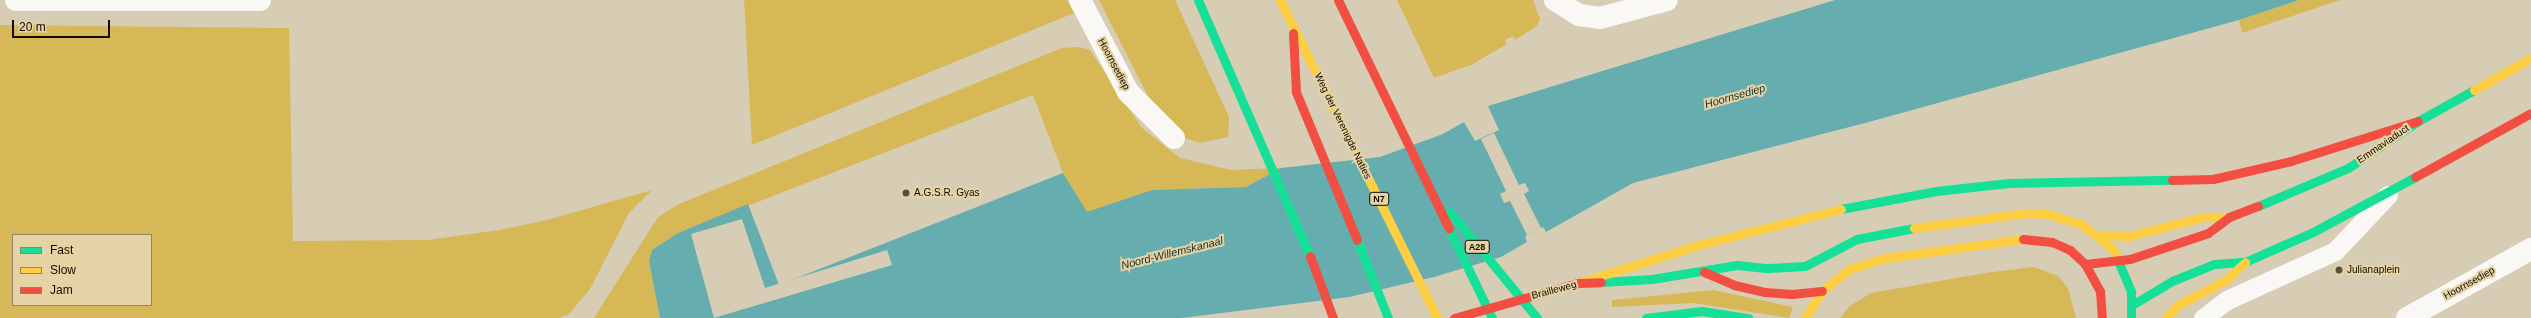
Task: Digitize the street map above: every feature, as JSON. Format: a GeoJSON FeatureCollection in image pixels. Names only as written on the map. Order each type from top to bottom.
{"type":"FeatureCollection","features":[{"type":"Feature","properties":{"kind":"main road"},"geometry":{"type":"LineString","coordinates":[[1198,0],[1326,293],[1332,318]]}},
{"type":"Feature","properties":{"kind":"main road","name":"Weg der Verenigde Naties"},"geometry":{"type":"LineString","coordinates":[[1280,0],[1321,80],[1437,318]]}},
{"type":"Feature","properties":{"kind":"main road"},"geometry":{"type":"LineString","coordinates":[[1338,0],[1420,173],[1492,318]]}},
{"type":"Feature","properties":{"kind":"main road","name":"N7"},"geometry":{"type":"LineString","coordinates":[[1293,26],[1296,92],[1316,134],[1388,318]]}},
{"type":"Feature","properties":{"kind":"main road","name":"Emmaviaduct"},"geometry":{"type":"LineString","coordinates":[[2085,264],[2120,261],[2208,233],[2229,217],[2348,168],[2418,121],[2531,58]]}},
{"type":"Feature","properties":{"kind":"main road"},"geometry":{"type":"LineString","coordinates":[[2166,318],[2178,305],[2226,280],[2245,262],[2393,190],[2531,113]]}},
{"type":"Feature","properties":{"kind":"main road"},"geometry":{"type":"LineString","coordinates":[[2520,119],[2531,119]]}},
{"type":"Feature","properties":{"kind":"main road"},"geometry":{"type":"LineString","coordinates":[[1578,283],[1702,244],[1866,204],[1936,191],[2009,183],[2213,179],[2291,161],[2418,121]]}},
{"type":"Feature","properties":{"kind":"main road","name":"A28"},"geometry":{"type":"LineString","coordinates":[[1420,173],[1506,283],[1537,318]]}},
{"type":"Feature","properties":{"kind":"main road","name":"Brailleweg"},"geometry":{"type":"LineString","coordinates":[[1454,318],[1578,283],[1652,279],[1704,272],[1737,265],[1768,268],[1814,263],[1857,240],[1886,232],[2027,213],[2048,214],[2076,222],[2098,236]]}},
{"type":"Feature","properties":{"kind":"main road","name":"Emmaviaduct"},"geometry":{"type":"LineString","coordinates":[[2098,236],[2129,236],[2203,217],[2229,217]]}},
{"type":"Feature","properties":{"kind":"main road"},"geometry":{"type":"LineString","coordinates":[[2098,236],[2112,248],[2126,275],[2132,304],[2131,318]]}},
{"type":"Feature","properties":{"kind":"main road"},"geometry":{"type":"LineString","coordinates":[[1805,318],[1822,291],[1849,269],[1866,263],[2016,238],[2052,242],[2070,250],[2085,264],[2100,292],[2102,318]]}},
{"type":"Feature","properties":{"kind":"main road"},"geometry":{"type":"LineString","coordinates":[[2132,304],[2172,281],[2214,264],[2245,262]]}},
{"type":"Feature","properties":{"kind":"main road"},"geometry":{"type":"LineString","coordinates":[[1704,272],[1734,286],[1764,292],[1792,294],[1822,291]]}},
{"type":"Feature","properties":{"kind":"main road"},"geometry":{"type":"LineString","coordinates":[[1646,318],[1667,317],[1702,311],[1748,318]]}},
{"type":"Feature","properties":{"kind":"street"},"geometry":{"type":"LineString","coordinates":[[16,0],[260,0]]}},
{"type":"Feature","properties":{"kind":"street","name":"Hoornsediep"},"geometry":{"type":"LineString","coordinates":[[1080,0],[1128,92],[1174,138]]}},
{"type":"Feature","properties":{"kind":"street"},"geometry":{"type":"LineString","coordinates":[[1555,0],[1579,15],[1600,18],[1667,0]]}},
{"type":"Feature","properties":{"kind":"street","name":"Hoornsediep"},"geometry":{"type":"LineString","coordinates":[[2407,318],[2531,249]]}},
{"type":"Feature","properties":{"kind":"lane"},"geometry":{"type":"LineString","coordinates":[[2203,318],[2227,300],[2335,251],[2393,190]]}},
{"type":"Feature","properties":{"kind":"shaded area"},"geometry":{"type":"Polygon","coordinates":[[[744,0],[1067,0],[1074,13],[752,145],[744,0]]]}},
{"type":"Feature","properties":{"kind":"shaded area"},"geometry":{"type":"Polygon","coordinates":[[[1099,0],[1175,0],[1229,117],[1228,137],[1200,143],[1182,137],[1158,116],[1099,0]]]}},
{"type":"Feature","properties":{"kind":"shaded area"},"geometry":{"type":"Polygon","coordinates":[[[1397,0],[1533,0],[1540,19],[1537,26],[1515,40],[1513,36],[1505,40],[1507,44],[1473,64],[1434,78],[1397,0]]]}},
{"type":"Feature","properties":{"kind":"shaded area"},"geometry":{"type":"Polygon","coordinates":[[[2299,0],[2340,0],[2242,33],[2239,20],[2299,0]]]}},
{"type":"Feature","properties":{"kind":"shaded area"},"geometry":{"type":"Polygon","coordinates":[[[0,25],[289,28],[293,241],[428,240],[499,230],[547,220],[652,190],[629,213],[590,289],[569,314],[560,318],[0,318],[0,25]]]}},
{"type":"Feature","properties":{"kind":"shaded area"},"geometry":{"type":"Polygon","coordinates":[[[1078,47],[1090,50],[1142,128],[1180,158],[1231,170],[1281,168],[1246,187],[1152,190],[1086,213],[1063,173],[1033,95],[678,233],[649,261],[660,318],[594,318],[658,217],[679,204],[1062,48],[1078,47]]]}},
{"type":"Feature","properties":{"kind":"shaded area"},"geometry":{"type":"Polygon","coordinates":[[[2034,267],[2058,276],[2068,288],[2076,318],[1840,318],[1850,306],[1871,293],[1985,273],[2034,267]]]}},
{"type":"Feature","properties":{"kind":"shaded area"},"geometry":{"type":"Polygon","coordinates":[[[1713,290],[1793,307],[1789,318],[1693,303],[1612,307],[1612,300],[1713,290]]]}},
{"type":"Feature","properties":{"kind":"water","name":"Noord-Willemskanaal"},"geometry":{"type":"Polygon","coordinates":[[[1835,0],[2299,0],[2239,20],[1865,123],[1633,183],[1546,232],[1543,227],[1525,236],[1527,242],[1501,257],[1434,277],[1349,297],[1182,318],[660,318],[649,261],[652,250],[678,233],[748,204],[779,285],[1063,173],[1087,212],[1152,190],[1246,187],[1281,168],[1380,157],[1443,134],[1464,122],[1475,141],[1499,130],[1488,106],[1835,0]]]}},
{"type":"Feature","properties":{"kind":"pier"},"geometry":{"type":"Polygon","coordinates":[[[1494,133],[1519,185],[1525,183],[1529,191],[1524,194],[1541,228],[1527,235],[1510,201],[1504,203],[1500,194],[1506,191],[1481,139],[1494,133]]]}},
{"type":"Feature","properties":{"kind":"pier"},"geometry":{"type":"Polygon","coordinates":[[[742,219],[765,288],[887,250],[892,265],[714,318],[691,234],[742,219]]]}},
{"type":"Feature","properties":{"kind":"traffic: fast"},"geometry":{"type":"LineString","coordinates":[[1198,0],[1310,256]]}},
{"type":"Feature","properties":{"kind":"traffic: fast"},"geometry":{"type":"LineString","coordinates":[[2258,206],[2348,168],[2418,121],[2474,90]]}},
{"type":"Feature","properties":{"kind":"traffic: fast"},"geometry":{"type":"LineString","coordinates":[[2132,305],[2172,281],[2214,264],[2245,262],[2313,232],[2415,177]]}},
{"type":"Feature","properties":{"kind":"traffic: fast"},"geometry":{"type":"LineString","coordinates":[[1841,209],[1936,191],[2009,183],[2172,180]]}},
{"type":"Feature","properties":{"kind":"traffic: fast"},"geometry":{"type":"LineString","coordinates":[[1450,212],[1537,318]]}},
{"type":"Feature","properties":{"kind":"traffic: fast"},"geometry":{"type":"LineString","coordinates":[[1601,282],[1652,279],[1737,265],[1768,268],[1805,266],[1857,239],[1914,228]]}},
{"type":"Feature","properties":{"kind":"traffic: fast"},"geometry":{"type":"LineString","coordinates":[[1449,229],[1492,318]]}},
{"type":"Feature","properties":{"kind":"traffic: fast"},"geometry":{"type":"LineString","coordinates":[[1357,240],[1388,318]]}},
{"type":"Feature","properties":{"kind":"traffic: fast"},"geometry":{"type":"LineString","coordinates":[[2116,256],[2131,292],[2131,318]]}},
{"type":"Feature","properties":{"kind":"traffic: fast"},"geometry":{"type":"LineString","coordinates":[[1646,318],[1702,311],[1748,318]]}},
{"type":"Feature","properties":{"kind":"traffic: slow"},"geometry":{"type":"LineString","coordinates":[[1280,0],[1437,318]]}},
{"type":"Feature","properties":{"kind":"traffic: slow"},"geometry":{"type":"LineString","coordinates":[[2474,90],[2531,58]]}},
{"type":"Feature","properties":{"kind":"traffic: slow"},"geometry":{"type":"LineString","coordinates":[[1578,283],[1702,244],[1841,209]]}},
{"type":"Feature","properties":{"kind":"traffic: slow"},"geometry":{"type":"LineString","coordinates":[[1914,228],[2027,213],[2048,214],[2081,224],[2112,248],[2116,256]]}},
{"type":"Feature","properties":{"kind":"traffic: slow"},"geometry":{"type":"LineString","coordinates":[[2098,235],[2129,236],[2203,217],[2229,217]]}},
{"type":"Feature","properties":{"kind":"traffic: slow"},"geometry":{"type":"LineString","coordinates":[[1805,318],[1822,291],[1849,269],[1886,258],[2023,239]]}},
{"type":"Feature","properties":{"kind":"traffic: slow"},"geometry":{"type":"LineString","coordinates":[[2166,318],[2178,305],[2226,280],[2245,262]]}},
{"type":"Feature","properties":{"kind":"traffic: jam"},"geometry":{"type":"LineString","coordinates":[[1338,0],[1449,229]]}},
{"type":"Feature","properties":{"kind":"traffic: jam"},"geometry":{"type":"LineString","coordinates":[[1293,33],[1296,92],[1357,240]]}},
{"type":"Feature","properties":{"kind":"traffic: jam"},"geometry":{"type":"LineString","coordinates":[[2415,177],[2531,113]]}},
{"type":"Feature","properties":{"kind":"traffic: jam"},"geometry":{"type":"LineString","coordinates":[[2172,180],[2213,179],[2291,161],[2418,121]]}},
{"type":"Feature","properties":{"kind":"traffic: jam"},"geometry":{"type":"LineString","coordinates":[[2085,264],[2130,259],[2208,233],[2229,217],[2258,206]]}},
{"type":"Feature","properties":{"kind":"traffic: jam"},"geometry":{"type":"LineString","coordinates":[[2023,239],[2052,242],[2070,250],[2085,264],[2100,291],[2102,318]]}},
{"type":"Feature","properties":{"kind":"traffic: jam"},"geometry":{"type":"LineString","coordinates":[[1310,256],[1333,318]]}},
{"type":"Feature","properties":{"kind":"traffic: jam"},"geometry":{"type":"LineString","coordinates":[[1704,272],[1734,285],[1764,292],[1792,294],[1822,291]]}},
{"type":"Feature","properties":{"kind":"traffic: jam"},"geometry":{"type":"LineString","coordinates":[[1454,318],[1578,283],[1601,282]]}},
{"type":"Feature","properties":{"kind":"place","name":"A.G.S.R. Gyas"},"geometry":{"type":"Point","coordinates":[906,193]}},
{"type":"Feature","properties":{"kind":"place","name":"Julianaplein"},"geometry":{"type":"Point","coordinates":[2339,270]}}]}
